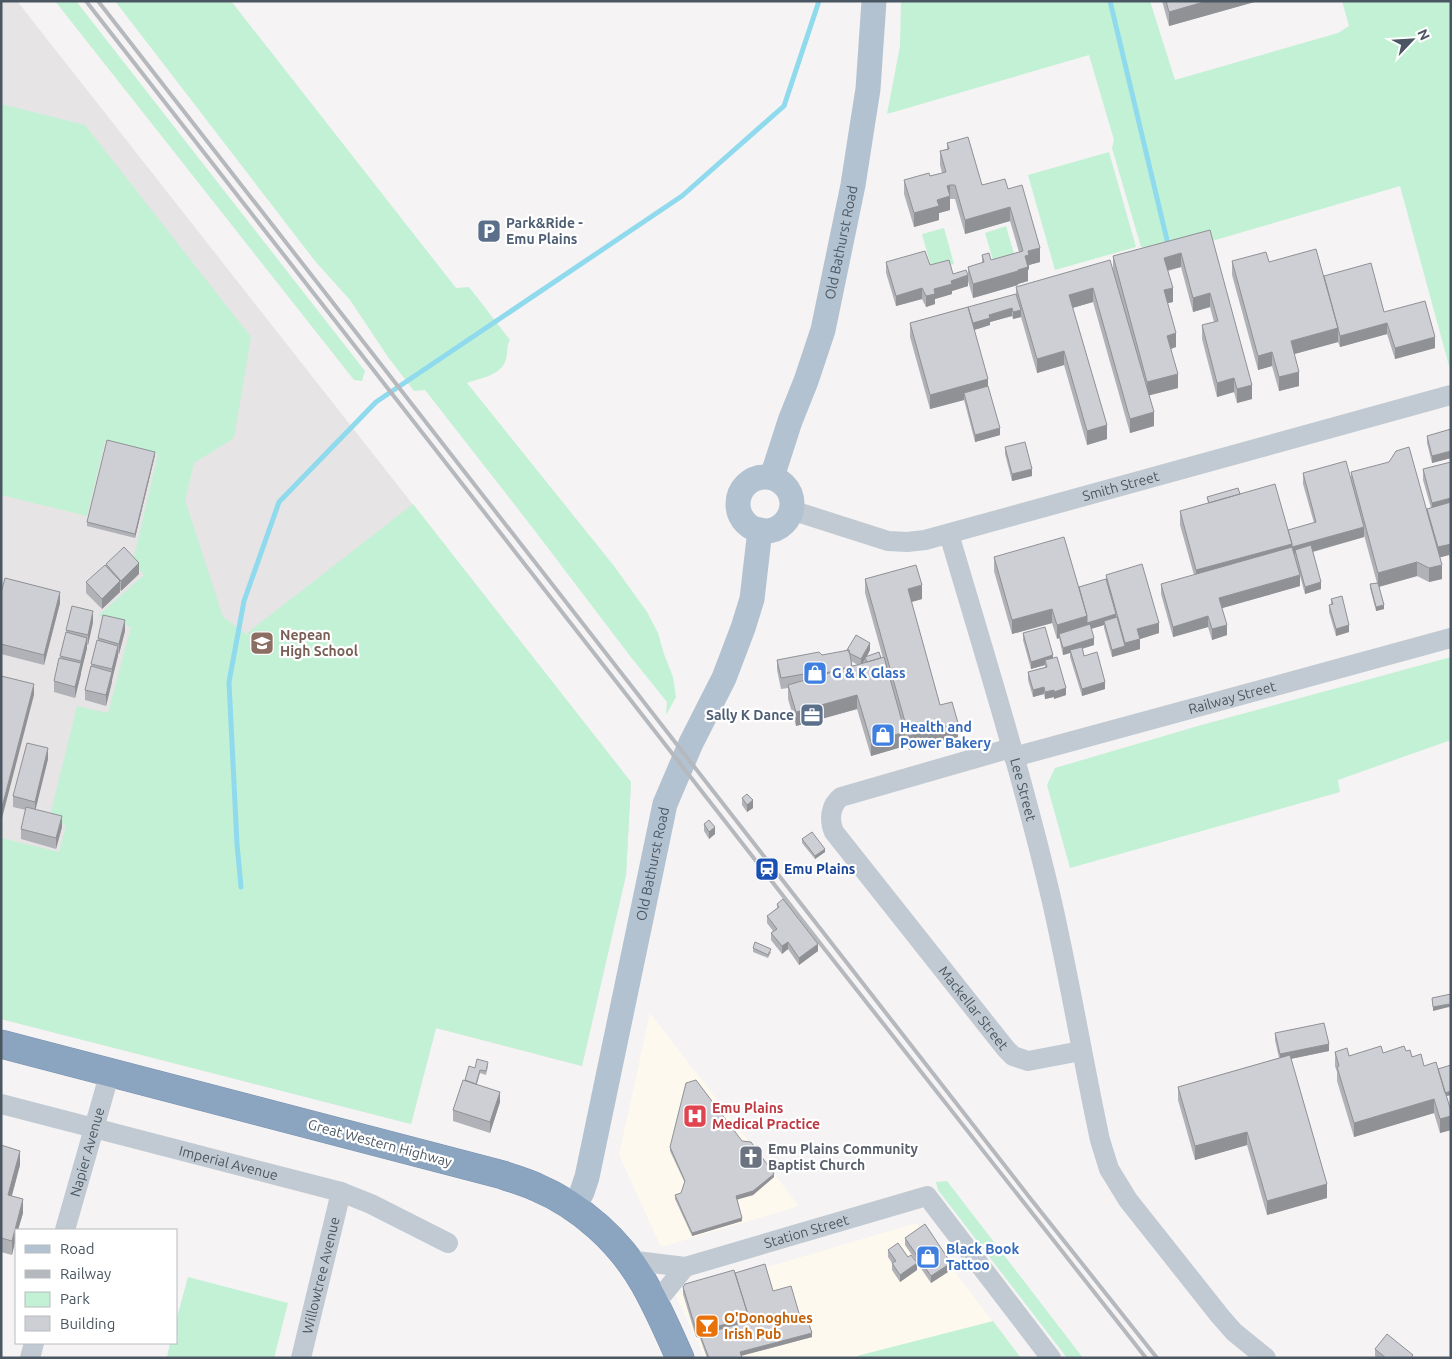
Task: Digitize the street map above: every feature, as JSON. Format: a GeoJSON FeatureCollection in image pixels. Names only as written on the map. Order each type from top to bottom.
{"type":"FeatureCollection","features":[{"type":"Feature","properties":{"kind":"highway","name":"Great Western Highway"},"geometry":{"type":"LineString","coordinates":[[1,1044],[503,1175],[535,1186],[573,1208],[597,1226],[628,1260],[655,1304],[680,1358]]}},
{"type":"Feature","properties":{"kind":"main road","name":"Old Bathurst Road"},"geometry":{"type":"LineString","coordinates":[[772,477],[823,330],[853,185],[868,89],[874,1]]}},
{"type":"Feature","properties":{"kind":"main road"},"geometry":{"type":"LineString","coordinates":[[764,476],[772,477],[780,481],[790,494],[791,510],[788,518],[776,528],[768,531],[760,530],[747,524],[742,518],[739,512],[738,497],[748,482],[764,476]]}},
{"type":"Feature","properties":{"kind":"main road","name":"Old Bathurst Road"},"geometry":{"type":"LineString","coordinates":[[573,1208],[582,1192],[587,1177],[665,804],[691,743],[724,678],[743,628],[752,599],[760,530]]}},
{"type":"Feature","properties":{"kind":"street","name":"Smith Street"},"geometry":{"type":"LineString","coordinates":[[791,510],[888,541],[926,540],[1451,395]]}},
{"type":"Feature","properties":{"kind":"street","name":"Lee Street"},"geometry":{"type":"LineString","coordinates":[[949,534],[1013,753],[1052,903],[1081,1051]]}},
{"type":"Feature","properties":{"kind":"street","name":"Railway Street"},"geometry":{"type":"LineString","coordinates":[[1013,753],[1451,638]]}},
{"type":"Feature","properties":{"kind":"street","name":"Mackellar Street"},"geometry":{"type":"LineString","coordinates":[[1013,753],[841,797],[834,804],[831,826],[840,840],[1006,1050],[1013,1056],[1028,1061],[1081,1051]]}},
{"type":"Feature","properties":{"kind":"street"},"geometry":{"type":"LineString","coordinates":[[1081,1051],[1100,1140],[1109,1169],[1118,1185],[1220,1316],[1234,1332],[1266,1358]]}},
{"type":"Feature","properties":{"kind":"street","name":"Napier Avenue"},"geometry":{"type":"LineString","coordinates":[[65,1229],[110,1072]]}},
{"type":"Feature","properties":{"kind":"street","name":"Imperial Avenue"},"geometry":{"type":"LineString","coordinates":[[1,1104],[341,1192],[372,1204],[448,1243]]}},
{"type":"Feature","properties":{"kind":"street","name":"Willowtree Avenue"},"geometry":{"type":"LineString","coordinates":[[301,1358],[341,1192]]}},
{"type":"Feature","properties":{"kind":"street","name":"Station Street"},"geometry":{"type":"LineString","coordinates":[[628,1260],[685,1267],[927,1196],[1051,1358]]}},
{"type":"Feature","properties":{"kind":"street"},"geometry":{"type":"LineString","coordinates":[[655,1304],[685,1267]]}},
{"type":"Feature","properties":{"kind":"street"},"geometry":{"type":"LineString","coordinates":[[30,1358],[34,1344]]}},
{"type":"Feature","properties":{"kind":"shaded area","name":"Nepean High School"},"geometry":{"type":"Polygon","coordinates":[[[1,1],[17,1],[631,782],[626,875],[582,1066],[436,1028],[411,1124],[1,1019],[1,1]]]}},
{"type":"Feature","properties":{"kind":"shaded area"},"geometry":{"type":"Polygon","coordinates":[[[650,1013],[799,1206],[661,1247],[619,1155],[650,1013]]]}},
{"type":"Feature","properties":{"kind":"shaded area"},"geometry":{"type":"Polygon","coordinates":[[[917,1223],[1021,1358],[705,1358],[675,1294],[917,1223]]]}},
{"type":"Feature","properties":{"kind":"green space"},"geometry":{"type":"Polygon","coordinates":[[[55,1],[76,1],[365,371],[362,381],[354,380],[55,1]]]}},
{"type":"Feature","properties":{"kind":"green space"},"geometry":{"type":"Polygon","coordinates":[[[115,1],[231,1],[456,288],[469,287],[510,340],[504,365],[500,369],[489,376],[467,383],[614,566],[647,612],[658,633],[673,677],[676,697],[666,715],[667,702],[532,527],[425,390],[414,391],[388,357],[350,300],[315,261],[115,1]]]}},
{"type":"Feature","properties":{"kind":"green space"},"geometry":{"type":"Polygon","coordinates":[[[901,1],[1150,1],[1175,80],[1338,33],[1349,26],[1342,1],[1451,1],[1451,373],[1400,186],[1147,260],[1143,247],[1141,247],[1112,148],[1114,140],[1089,55],[887,114],[900,46],[901,1]]]}},
{"type":"Feature","properties":{"kind":"green space","name":"Nepean High School"},"geometry":{"type":"Polygon","coordinates":[[[1,104],[85,125],[251,337],[234,438],[194,463],[185,500],[223,617],[246,634],[413,504],[631,782],[626,875],[582,1066],[436,1028],[411,1124],[1,1019],[1,838],[59,852],[66,825],[49,820],[77,706],[108,713],[131,627],[98,616],[144,575],[133,562],[158,454],[105,441],[87,516],[1,495],[1,104]]]}},
{"type":"Feature","properties":{"kind":"green space"},"geometry":{"type":"Polygon","coordinates":[[[1109,152],[1136,247],[1055,270],[1028,175],[1109,152]]]}},
{"type":"Feature","properties":{"kind":"green space"},"geometry":{"type":"Polygon","coordinates":[[[1006,226],[1017,264],[996,270],[985,233],[1006,226]]]}},
{"type":"Feature","properties":{"kind":"green space"},"geometry":{"type":"Polygon","coordinates":[[[944,228],[954,264],[932,270],[922,234],[944,228]]]}},
{"type":"Feature","properties":{"kind":"green space"},"geometry":{"type":"Polygon","coordinates":[[[1451,657],[1451,740],[1338,780],[1340,792],[1070,868],[1047,785],[1055,768],[1198,726],[1451,657]]]}},
{"type":"Feature","properties":{"kind":"green space"},"geometry":{"type":"Polygon","coordinates":[[[947,1181],[1083,1358],[1067,1358],[938,1190],[936,1182],[947,1181]]]}},
{"type":"Feature","properties":{"kind":"green space"},"geometry":{"type":"Polygon","coordinates":[[[188,1277],[288,1303],[274,1358],[167,1357],[170,1344],[178,1344],[178,1314],[188,1277]]]}},
{"type":"Feature","properties":{"kind":"green space"},"geometry":{"type":"Polygon","coordinates":[[[993,1321],[1021,1358],[858,1358],[857,1356],[993,1321]]]}},
{"type":"Feature","properties":{"kind":"building"},"geometry":{"type":"Polygon","coordinates":[[[1166,1],[1207,1],[1169,12],[1166,1]]]}},
{"type":"Feature","properties":{"kind":"building"},"geometry":{"type":"Polygon","coordinates":[[[968,137],[982,185],[1005,179],[1008,189],[1022,185],[1040,248],[1028,251],[1029,255],[1025,256],[1028,267],[973,284],[968,267],[984,262],[982,255],[989,253],[991,260],[1023,251],[1010,207],[965,220],[955,185],[950,185],[947,186],[950,196],[937,200],[939,206],[914,213],[904,180],[929,173],[930,176],[946,172],[940,151],[949,149],[947,143],[968,137]]]}},
{"type":"Feature","properties":{"kind":"building"},"geometry":{"type":"Polygon","coordinates":[[[1210,230],[1252,385],[1237,389],[1234,378],[1217,383],[1202,325],[1218,321],[1210,293],[1193,298],[1181,253],[1164,258],[1173,288],[1164,290],[1176,333],[1167,336],[1178,374],[1147,382],[1113,256],[1210,230]]]}},
{"type":"Feature","properties":{"kind":"building"},"geometry":{"type":"Polygon","coordinates":[[[1316,249],[1338,328],[1291,341],[1299,372],[1279,377],[1272,352],[1258,356],[1232,261],[1266,252],[1269,262],[1316,249]]]}},
{"type":"Feature","properties":{"kind":"building"},"geometry":{"type":"Polygon","coordinates":[[[925,251],[930,265],[949,260],[953,274],[966,270],[968,275],[951,281],[952,284],[934,289],[935,294],[926,296],[922,288],[896,296],[886,262],[925,251]]]}},
{"type":"Feature","properties":{"kind":"building"},"geometry":{"type":"Polygon","coordinates":[[[1110,260],[1154,412],[1130,419],[1093,288],[1069,295],[1107,425],[1087,431],[1064,351],[1037,359],[1016,287],[1110,260]]]}},
{"type":"Feature","properties":{"kind":"building"},"geometry":{"type":"Polygon","coordinates":[[[1371,263],[1384,312],[1425,301],[1435,337],[1395,348],[1387,323],[1340,336],[1324,276],[1371,263]]]}},
{"type":"Feature","properties":{"kind":"building"},"geometry":{"type":"Polygon","coordinates":[[[1016,294],[1021,310],[1013,312],[1012,308],[989,315],[990,318],[973,323],[968,307],[1016,294]]]}},
{"type":"Feature","properties":{"kind":"building"},"geometry":{"type":"Polygon","coordinates":[[[968,307],[988,379],[930,395],[910,323],[968,307]]]}},
{"type":"Feature","properties":{"kind":"building"},"geometry":{"type":"Polygon","coordinates":[[[988,386],[1000,428],[975,435],[964,393],[988,386]]]}},
{"type":"Feature","properties":{"kind":"building"},"geometry":{"type":"Polygon","coordinates":[[[1451,429],[1451,451],[1432,456],[1427,436],[1451,429]]]}},
{"type":"Feature","properties":{"kind":"building"},"geometry":{"type":"Polygon","coordinates":[[[107,440],[155,452],[135,534],[87,522],[107,440]]]}},
{"type":"Feature","properties":{"kind":"building"},"geometry":{"type":"Polygon","coordinates":[[[1025,442],[1032,469],[1012,474],[1005,447],[1025,442]]]}},
{"type":"Feature","properties":{"kind":"building"},"geometry":{"type":"Polygon","coordinates":[[[1409,447],[1442,565],[1429,568],[1417,562],[1378,573],[1351,472],[1389,462],[1396,451],[1409,447]]]}},
{"type":"Feature","properties":{"kind":"building"},"geometry":{"type":"Polygon","coordinates":[[[1346,461],[1364,527],[1292,547],[1288,530],[1316,522],[1303,473],[1346,461]]]}},
{"type":"Feature","properties":{"kind":"building"},"geometry":{"type":"Polygon","coordinates":[[[1451,462],[1451,498],[1432,503],[1423,469],[1451,462]]]}},
{"type":"Feature","properties":{"kind":"building"},"geometry":{"type":"Polygon","coordinates":[[[1275,484],[1292,544],[1196,570],[1180,511],[1275,484]]]}},
{"type":"Feature","properties":{"kind":"building"},"geometry":{"type":"Polygon","coordinates":[[[1238,488],[1240,494],[1209,503],[1207,497],[1238,488]]]}},
{"type":"Feature","properties":{"kind":"building"},"geometry":{"type":"Polygon","coordinates":[[[1451,502],[1451,544],[1438,547],[1427,509],[1451,502]]]}},
{"type":"Feature","properties":{"kind":"building"},"geometry":{"type":"Polygon","coordinates":[[[1064,537],[1087,616],[1057,625],[1052,609],[1012,620],[994,557],[1064,537]]]}},
{"type":"Feature","properties":{"kind":"building"},"geometry":{"type":"Polygon","coordinates":[[[1311,545],[1321,582],[1305,587],[1295,550],[1311,545]]]}},
{"type":"Feature","properties":{"kind":"building"},"geometry":{"type":"Polygon","coordinates":[[[124,547],[139,563],[121,581],[106,564],[124,547]]]}},
{"type":"Feature","properties":{"kind":"building"},"geometry":{"type":"Polygon","coordinates":[[[1292,547],[1300,575],[1219,598],[1227,625],[1212,629],[1208,616],[1173,627],[1161,584],[1292,547]]]}},
{"type":"Feature","properties":{"kind":"building"},"geometry":{"type":"Polygon","coordinates":[[[1142,564],[1159,623],[1137,629],[1140,639],[1125,643],[1106,575],[1142,564]]]}},
{"type":"Feature","properties":{"kind":"building"},"geometry":{"type":"Polygon","coordinates":[[[105,565],[120,581],[102,599],[86,582],[105,565]]]}},
{"type":"Feature","properties":{"kind":"building"},"geometry":{"type":"Polygon","coordinates":[[[916,565],[922,585],[908,589],[940,705],[952,702],[958,723],[909,736],[865,579],[916,565]]]}},
{"type":"Feature","properties":{"kind":"building"},"geometry":{"type":"Polygon","coordinates":[[[5,578],[60,592],[44,655],[1,644],[1,593],[5,578]]]}},
{"type":"Feature","properties":{"kind":"building"},"geometry":{"type":"Polygon","coordinates":[[[1106,579],[1116,614],[1087,623],[1087,616],[1079,587],[1106,579]]]}},
{"type":"Feature","properties":{"kind":"building"},"geometry":{"type":"Polygon","coordinates":[[[1378,583],[1384,605],[1376,607],[1370,584],[1378,583]]]}},
{"type":"Feature","properties":{"kind":"building"},"geometry":{"type":"Polygon","coordinates":[[[1342,596],[1349,625],[1336,629],[1329,605],[1333,604],[1331,599],[1342,596]]]}},
{"type":"Feature","properties":{"kind":"building"},"geometry":{"type":"Polygon","coordinates":[[[72,606],[93,611],[88,635],[66,630],[72,606]]]}},
{"type":"Feature","properties":{"kind":"building"},"geometry":{"type":"Polygon","coordinates":[[[103,615],[125,620],[119,644],[98,638],[103,615]]]}},
{"type":"Feature","properties":{"kind":"building"},"geometry":{"type":"Polygon","coordinates":[[[1117,617],[1125,646],[1112,650],[1104,621],[1117,617]]]}},
{"type":"Feature","properties":{"kind":"building"},"geometry":{"type":"Polygon","coordinates":[[[1090,624],[1094,638],[1063,648],[1059,634],[1090,624]]]}},
{"type":"Feature","properties":{"kind":"building"},"geometry":{"type":"Polygon","coordinates":[[[1045,627],[1053,655],[1031,662],[1023,633],[1045,627]]]}},
{"type":"Feature","properties":{"kind":"building"},"geometry":{"type":"Polygon","coordinates":[[[66,632],[87,638],[81,661],[60,656],[66,632]]]}},
{"type":"Feature","properties":{"kind":"building"},"geometry":{"type":"Polygon","coordinates":[[[856,635],[870,643],[861,659],[847,650],[856,635]]]}},
{"type":"Feature","properties":{"kind":"building"},"geometry":{"type":"Polygon","coordinates":[[[97,640],[118,646],[112,669],[91,664],[97,640]]]}},
{"type":"Feature","properties":{"kind":"building"},"geometry":{"type":"Polygon","coordinates":[[[1082,647],[1084,656],[1097,652],[1105,682],[1082,689],[1070,650],[1082,647]]]}},
{"type":"Feature","properties":{"kind":"building"},"geometry":{"type":"Polygon","coordinates":[[[849,650],[852,666],[822,674],[821,671],[781,678],[777,660],[819,652],[822,655],[849,650]]]}},
{"type":"Feature","properties":{"kind":"building"},"geometry":{"type":"Polygon","coordinates":[[[879,652],[881,658],[867,662],[865,657],[879,652]]]}},
{"type":"Feature","properties":{"kind":"building"},"geometry":{"type":"Polygon","coordinates":[[[884,657],[905,732],[871,742],[857,695],[796,712],[788,685],[884,657]]]}},
{"type":"Feature","properties":{"kind":"building"},"geometry":{"type":"Polygon","coordinates":[[[1057,657],[1066,688],[1054,692],[1054,690],[1045,692],[1044,687],[1033,690],[1028,672],[1047,667],[1045,660],[1057,657]]]}},
{"type":"Feature","properties":{"kind":"building"},"geometry":{"type":"Polygon","coordinates":[[[59,658],[81,663],[75,687],[54,681],[59,658]]]}},
{"type":"Feature","properties":{"kind":"building"},"geometry":{"type":"Polygon","coordinates":[[[91,666],[112,672],[106,695],[85,690],[91,666]]]}},
{"type":"Feature","properties":{"kind":"building"},"geometry":{"type":"Polygon","coordinates":[[[1,676],[34,684],[1,811],[1,676]]]}},
{"type":"Feature","properties":{"kind":"building"},"geometry":{"type":"Polygon","coordinates":[[[27,743],[48,748],[35,802],[13,796],[27,743]]]}},
{"type":"Feature","properties":{"kind":"building"},"geometry":{"type":"Polygon","coordinates":[[[747,794],[753,800],[747,805],[742,798],[747,794]]]}},
{"type":"Feature","properties":{"kind":"building"},"geometry":{"type":"Polygon","coordinates":[[[26,807],[62,816],[56,838],[21,829],[26,807]]]}},
{"type":"Feature","properties":{"kind":"building"},"geometry":{"type":"Polygon","coordinates":[[[709,820],[715,827],[709,832],[704,824],[709,820]]]}},
{"type":"Feature","properties":{"kind":"building"},"geometry":{"type":"Polygon","coordinates":[[[812,832],[825,849],[815,856],[802,839],[812,832]]]}},
{"type":"Feature","properties":{"kind":"building"},"geometry":{"type":"Polygon","coordinates":[[[783,899],[818,944],[799,958],[788,942],[782,946],[771,933],[777,929],[767,916],[779,907],[777,904],[783,899]]]}},
{"type":"Feature","properties":{"kind":"building"},"geometry":{"type":"Polygon","coordinates":[[[755,942],[771,949],[768,955],[753,948],[755,942]]]}},
{"type":"Feature","properties":{"kind":"building"},"geometry":{"type":"Polygon","coordinates":[[[1451,994],[1451,1010],[1449,1004],[1433,1007],[1432,998],[1451,994]]]}},
{"type":"Feature","properties":{"kind":"building"},"geometry":{"type":"Polygon","coordinates":[[[1324,1023],[1329,1044],[1280,1054],[1275,1033],[1324,1023]]]}},
{"type":"Feature","properties":{"kind":"building"},"geometry":{"type":"Polygon","coordinates":[[[1381,1046],[1383,1053],[1404,1046],[1406,1051],[1410,1050],[1412,1057],[1421,1054],[1424,1066],[1436,1062],[1451,1116],[1440,1119],[1434,1099],[1354,1123],[1337,1067],[1339,1066],[1335,1052],[1347,1048],[1349,1056],[1381,1046]]]}},
{"type":"Feature","properties":{"kind":"building"},"geometry":{"type":"Polygon","coordinates":[[[1290,1055],[1327,1184],[1267,1201],[1247,1132],[1195,1146],[1178,1087],[1290,1055]]]}},
{"type":"Feature","properties":{"kind":"building"},"geometry":{"type":"Polygon","coordinates":[[[477,1059],[488,1062],[486,1071],[480,1070],[476,1084],[465,1080],[469,1066],[475,1068],[477,1059]]]}},
{"type":"Feature","properties":{"kind":"building"},"geometry":{"type":"Polygon","coordinates":[[[1451,1065],[1451,1091],[1445,1093],[1438,1069],[1451,1065]]]}},
{"type":"Feature","properties":{"kind":"building"},"geometry":{"type":"Polygon","coordinates":[[[463,1080],[500,1092],[490,1122],[453,1110],[463,1080]]]}},
{"type":"Feature","properties":{"kind":"building"},"geometry":{"type":"Polygon","coordinates":[[[696,1080],[742,1141],[751,1142],[774,1174],[753,1191],[736,1196],[742,1218],[692,1233],[675,1195],[681,1193],[685,1181],[670,1147],[686,1083],[696,1080]]]}},
{"type":"Feature","properties":{"kind":"building"},"geometry":{"type":"Polygon","coordinates":[[[1,1145],[20,1151],[8,1195],[23,1199],[12,1241],[1,1238],[1,1145]]]}},
{"type":"Feature","properties":{"kind":"building"},"geometry":{"type":"Polygon","coordinates":[[[925,1224],[951,1263],[931,1276],[905,1238],[925,1224]]]}},
{"type":"Feature","properties":{"kind":"building"},"geometry":{"type":"Polygon","coordinates":[[[898,1243],[908,1257],[911,1255],[917,1263],[900,1275],[892,1263],[896,1261],[888,1250],[898,1243]]]}},
{"type":"Feature","properties":{"kind":"building"},"geometry":{"type":"Polygon","coordinates":[[[765,1264],[773,1291],[791,1286],[801,1320],[807,1318],[812,1333],[740,1352],[742,1358],[709,1358],[700,1335],[749,1321],[735,1273],[765,1264]]]}},
{"type":"Feature","properties":{"kind":"building"},"geometry":{"type":"Polygon","coordinates":[[[734,1270],[749,1318],[700,1331],[696,1330],[683,1287],[685,1284],[734,1270]]]}},
{"type":"Feature","properties":{"kind":"building"},"geometry":{"type":"Polygon","coordinates":[[[1387,1334],[1413,1355],[1411,1358],[1386,1358],[1375,1349],[1387,1334]]]}},
{"type":"Feature","properties":{"kind":"waterway"},"geometry":{"type":"LineString","coordinates":[[241,887],[229,682],[244,601],[279,502],[376,402],[682,196],[784,106],[819,1]]}},
{"type":"Feature","properties":{"kind":"waterway"},"geometry":{"type":"LineString","coordinates":[[1110,1],[1167,240]]}},
{"type":"Feature","properties":{"kind":"railway"},"geometry":{"type":"LineString","coordinates":[[86,1],[823,947],[1146,1358]]}},
{"type":"Feature","properties":{"kind":"railway"},"geometry":{"type":"LineString","coordinates":[[98,1],[1030,1198],[1157,1358]]}},
{"type":"Feature","properties":{"kind":"place","name":"Park&Ride - Emu Plains"},"geometry":{"type":"Point","coordinates":[489,231]}},
{"type":"Feature","properties":{"kind":"place","name":"Nepean High School"},"geometry":{"type":"Point","coordinates":[262,643]}},
{"type":"Feature","properties":{"kind":"place","name":"G & K Glass"},"geometry":{"type":"Point","coordinates":[815,673]}},
{"type":"Feature","properties":{"kind":"place","name":"Sally K Dance"},"geometry":{"type":"Point","coordinates":[812,715]}},
{"type":"Feature","properties":{"kind":"place","name":"Health and Power Bakery"},"geometry":{"type":"Point","coordinates":[883,735]}},
{"type":"Feature","properties":{"kind":"place","name":"Emu Plains"},"geometry":{"type":"Point","coordinates":[767,869]}},
{"type":"Feature","properties":{"kind":"place","name":"Emu Plains Medical Practice"},"geometry":{"type":"Point","coordinates":[695,1116]}},
{"type":"Feature","properties":{"kind":"place","name":"Emu Plains Community Baptist Church"},"geometry":{"type":"Point","coordinates":[751,1157]}},
{"type":"Feature","properties":{"kind":"place","name":"Black Book Tattoo"},"geometry":{"type":"Point","coordinates":[928,1257]}},
{"type":"Feature","properties":{"kind":"place","name":"O'Donoghues Irish Pub"},"geometry":{"type":"Point","coordinates":[707,1326]}}]}
